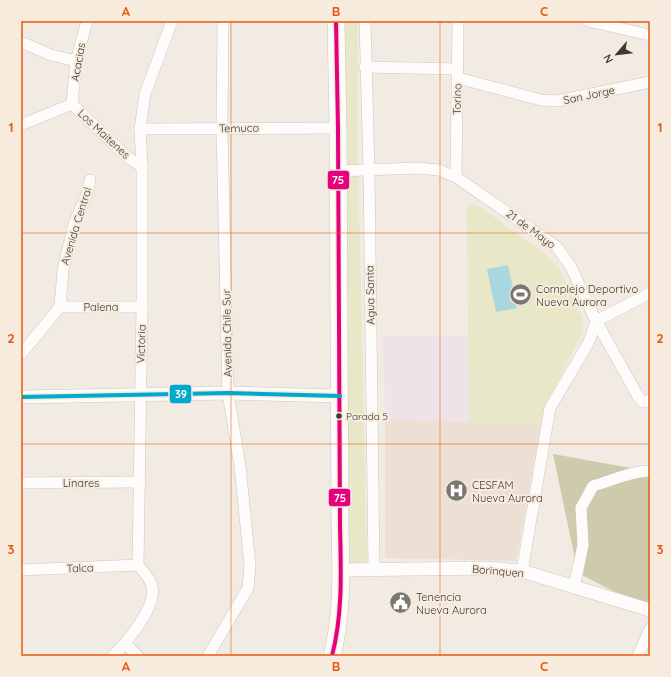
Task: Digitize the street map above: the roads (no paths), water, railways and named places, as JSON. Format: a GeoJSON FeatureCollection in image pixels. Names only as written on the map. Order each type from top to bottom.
{"type":"FeatureCollection","features":[{"type":"Feature","properties":{"kind":"main road"},"geometry":{"type":"LineString","coordinates":[[332,656],[340,613],[342,588],[336,21]]}},
{"type":"Feature","properties":{"kind":"street","name":"Acacias"},"geometry":{"type":"LineString","coordinates":[[72,104],[76,61],[87,21]]}},
{"type":"Feature","properties":{"kind":"street","name":"Victoria"},"geometry":{"type":"LineString","coordinates":[[138,565],[142,307],[142,167],[140,129],[145,94],[172,21]]}},
{"type":"Feature","properties":{"kind":"street","name":"Avenida Chile Sur"},"geometry":{"type":"LineString","coordinates":[[208,656],[248,588],[250,566],[241,474],[228,393],[222,129],[223,21]]}},
{"type":"Feature","properties":{"kind":"street","name":"Agua Santa"},"geometry":{"type":"LineString","coordinates":[[365,21],[365,67],[369,170],[374,570]]}},
{"type":"Feature","properties":{"kind":"street","name":"Torino"},"geometry":{"type":"LineString","coordinates":[[456,177],[458,21]]}},
{"type":"Feature","properties":{"kind":"street"},"geometry":{"type":"LineString","coordinates":[[588,21],[650,35]]}},
{"type":"Feature","properties":{"kind":"street"},"geometry":{"type":"LineString","coordinates":[[21,42],[51,55],[76,61]]}},
{"type":"Feature","properties":{"kind":"street","name":"San Jorge"},"geometry":{"type":"LineString","coordinates":[[365,67],[458,73],[541,100],[557,101],[650,82]]}},
{"type":"Feature","properties":{"kind":"street","name":"Los Maitenes"},"geometry":{"type":"LineString","coordinates":[[21,125],[72,104],[126,156],[142,167]]}},
{"type":"Feature","properties":{"kind":"street","name":"Temuco"},"geometry":{"type":"LineString","coordinates":[[140,129],[338,128]]}},
{"type":"Feature","properties":{"kind":"street","name":"21 de Mayo"},"geometry":{"type":"LineString","coordinates":[[338,171],[439,170],[456,177],[557,247],[571,267],[596,321],[639,398],[644,402],[650,400]]}},
{"type":"Feature","properties":{"kind":"street","name":"Avenida Central"},"geometry":{"type":"LineString","coordinates":[[60,307],[63,270],[74,224],[87,194],[90,180]]}},
{"type":"Feature","properties":{"kind":"street"},"geometry":{"type":"LineString","coordinates":[[522,571],[550,408],[589,342],[596,321],[650,293]]}},
{"type":"Feature","properties":{"kind":"street"},"geometry":{"type":"LineString","coordinates":[[21,354],[60,307]]}},
{"type":"Feature","properties":{"kind":"street","name":"Palena"},"geometry":{"type":"LineString","coordinates":[[60,307],[142,307]]}},
{"type":"Feature","properties":{"kind":"street"},"geometry":{"type":"LineString","coordinates":[[21,397],[228,393],[340,396]]}},
{"type":"Feature","properties":{"kind":"street"},"geometry":{"type":"LineString","coordinates":[[574,588],[583,545],[581,508],[593,486],[622,478],[637,471],[650,471]]}},
{"type":"Feature","properties":{"kind":"street","name":"Linares"},"geometry":{"type":"LineString","coordinates":[[21,483],[140,482]]}},
{"type":"Feature","properties":{"kind":"street"},"geometry":{"type":"LineString","coordinates":[[113,656],[125,644],[148,608],[153,596],[152,586],[138,565]]}},
{"type":"Feature","properties":{"kind":"street","name":"Talca"},"geometry":{"type":"LineString","coordinates":[[21,570],[138,565]]}},
{"type":"Feature","properties":{"kind":"street","name":"Borinquen"},"geometry":{"type":"LineString","coordinates":[[341,570],[488,568],[522,571],[650,610]]}},
{"type":"Feature","properties":{"kind":"street"},"geometry":{"type":"LineString","coordinates":[[638,656],[650,628]]}},
{"type":"Feature","properties":{"kind":"street"},"geometry":{"type":"LineString","coordinates":[[125,644],[138,656]]}},
{"type":"Feature","properties":{"kind":"water"},"geometry":{"type":"Polygon","coordinates":[[[508,265],[517,308],[496,312],[487,269],[508,265]]]}},
{"type":"Feature","properties":{"kind":"place","name":"Complejo Deportivo Nueva Aurora"},"geometry":{"type":"Point","coordinates":[520,295]}},
{"type":"Feature","properties":{"kind":"place","name":"Parada 5"},"geometry":{"type":"Point","coordinates":[339,416]}},
{"type":"Feature","properties":{"kind":"place","name":"CESFAM Nueva Aurora"},"geometry":{"type":"Point","coordinates":[457,491]}},
{"type":"Feature","properties":{"kind":"place","name":"Tenencia Nueva Aurora"},"geometry":{"type":"Point","coordinates":[400,603]}}]}
